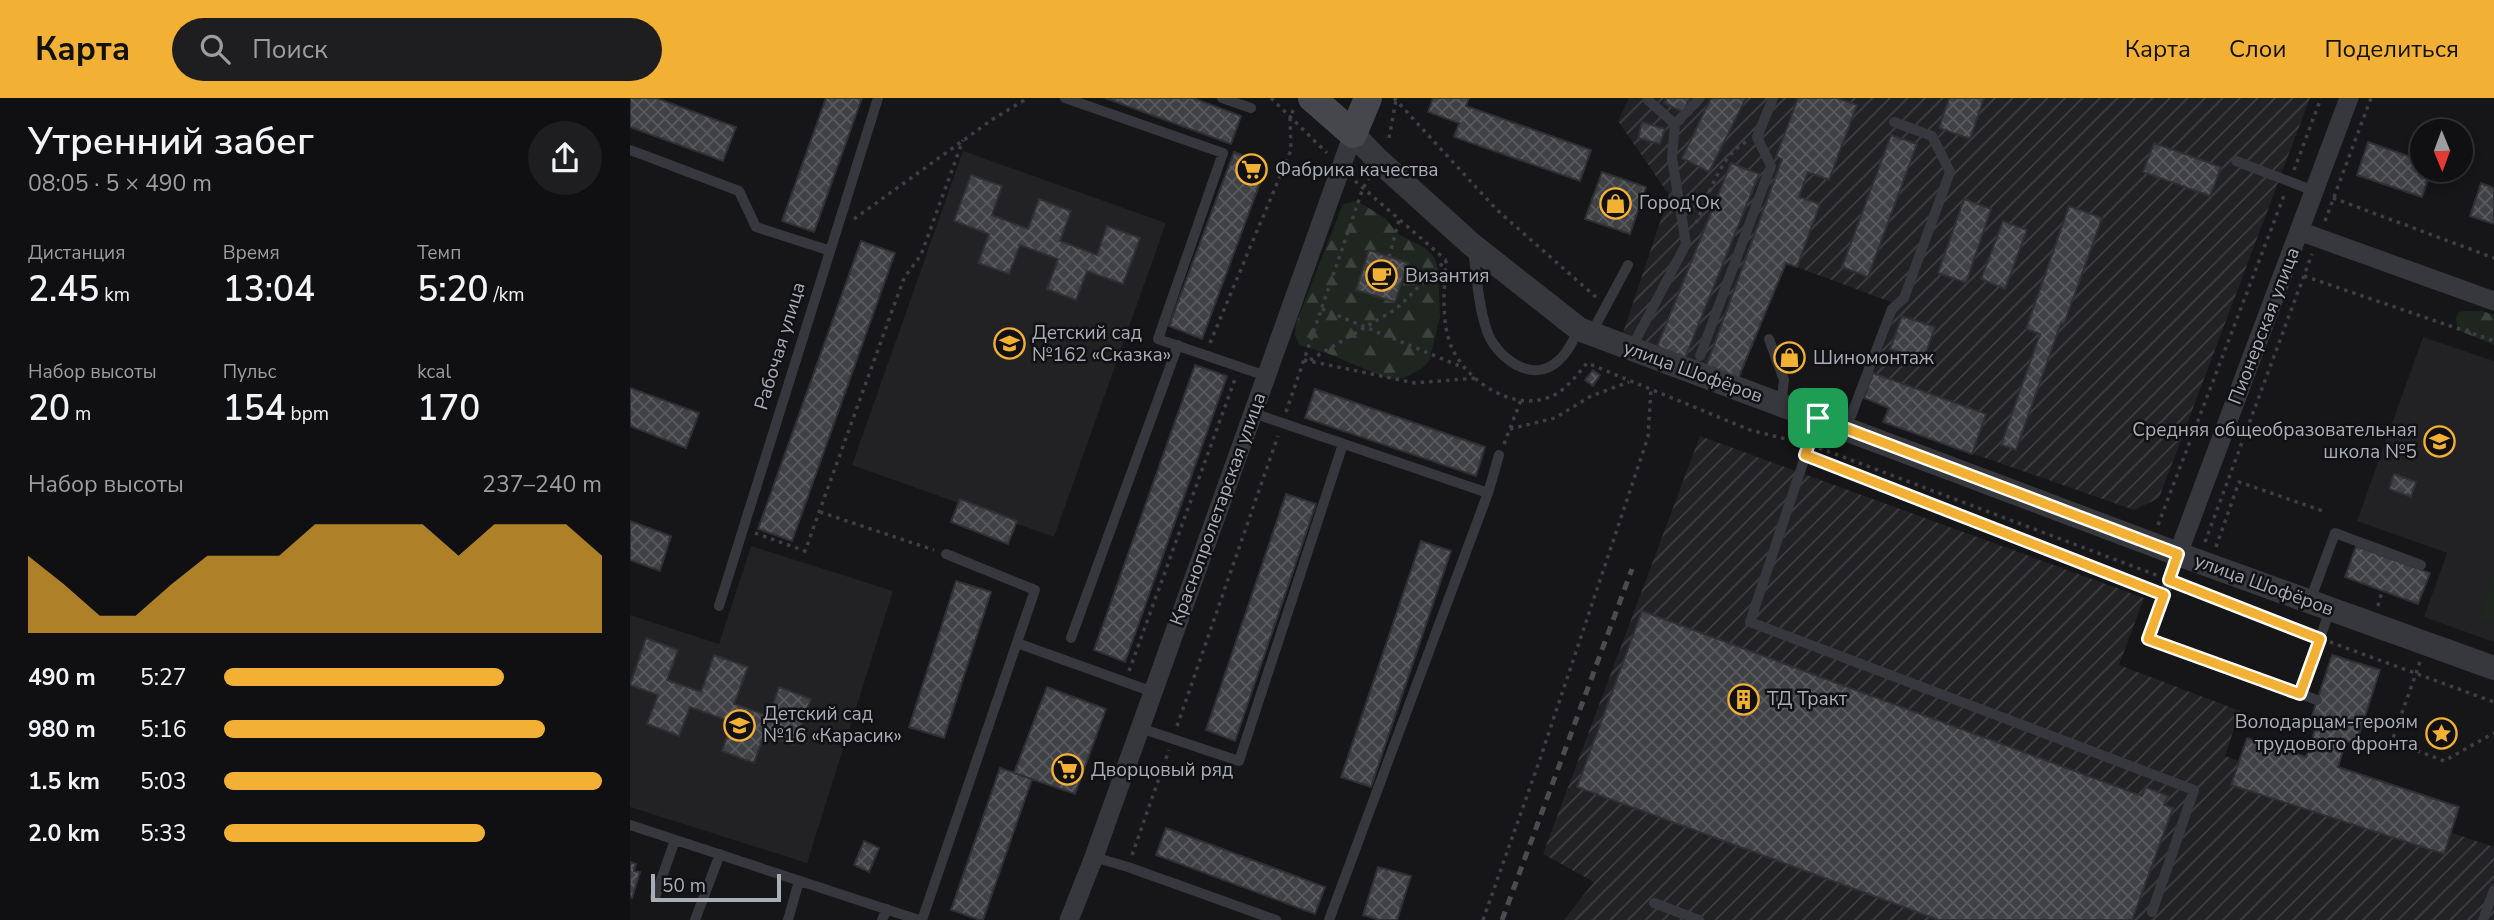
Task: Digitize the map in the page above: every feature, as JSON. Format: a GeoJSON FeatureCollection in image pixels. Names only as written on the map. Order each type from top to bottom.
{"type":"FeatureCollection","features":[{"type":"Feature","properties":{"kind":"main road","name":"улица Шофёров"},"geometry":{"type":"LineString","coordinates":[[1312,98],[1353,134]]}},
{"type":"Feature","properties":{"kind":"main road","name":"Краснопролетарская улица"},"geometry":{"type":"LineString","coordinates":[[1353,134],[1368,98]]}},
{"type":"Feature","properties":{"kind":"street","name":"Пионерская улица"},"geometry":{"type":"LineString","coordinates":[[2178,554],[2349,98]]}},
{"type":"Feature","properties":{"kind":"street","name":"улица Шофёров"},"geometry":{"type":"LineString","coordinates":[[1353,134],[1378,160],[1471,243],[1585,332],[2178,554],[2494,668]]}},
{"type":"Feature","properties":{"kind":"street","name":"Краснопролетарская улица"},"geometry":{"type":"LineString","coordinates":[[1069,920],[1094,857],[1353,134]]}},
{"type":"Feature","properties":{"kind":"street"},"geometry":{"type":"LineString","coordinates":[[2299,231],[2494,301]]}},
{"type":"Feature","properties":{"kind":"lane","name":"Рабочая улица"},"geometry":{"type":"LineString","coordinates":[[719,606],[828,250],[878,98]]}},
{"type":"Feature","properties":{"kind":"lane"},"geometry":{"type":"LineString","coordinates":[[1065,98],[1223,153],[1158,339],[1266,376]]}},
{"type":"Feature","properties":{"kind":"lane"},"geometry":{"type":"LineString","coordinates":[[1222,98],[1251,108]]}},
{"type":"Feature","properties":{"kind":"lane"},"geometry":{"type":"LineString","coordinates":[[1648,98],[1675,124]]}},
{"type":"Feature","properties":{"kind":"lane"},"geometry":{"type":"LineString","coordinates":[[1631,349],[1686,244],[1672,158],[1675,124],[1700,98]]}},
{"type":"Feature","properties":{"kind":"lane"},"geometry":{"type":"LineString","coordinates":[[1700,356],[1771,166],[1757,137],[1773,98]]}},
{"type":"Feature","properties":{"kind":"lane"},"geometry":{"type":"LineString","coordinates":[[1846,429],[1892,309],[1904,298],[1950,172],[1932,136],[1894,122]]}},
{"type":"Feature","properties":{"kind":"lane"},"geometry":{"type":"LineString","coordinates":[[630,150],[739,191],[756,227],[828,250]]}},
{"type":"Feature","properties":{"kind":"lane"},"geometry":{"type":"LineString","coordinates":[[2236,161],[2314,191]]}},
{"type":"Feature","properties":{"kind":"lane"},"geometry":{"type":"LineString","coordinates":[[1471,243],[1485,328],[1501,355],[1527,368],[1548,368],[1566,353],[1607,307],[1628,265]]}},
{"type":"Feature","properties":{"kind":"lane"},"geometry":{"type":"LineString","coordinates":[[1769,339],[1784,380],[1781,404]]}},
{"type":"Feature","properties":{"kind":"lane"},"geometry":{"type":"LineString","coordinates":[[1071,638],[1178,345]]}},
{"type":"Feature","properties":{"kind":"lane"},"geometry":{"type":"LineString","coordinates":[[1253,413],[1488,493]]}},
{"type":"Feature","properties":{"kind":"lane"},"geometry":{"type":"LineString","coordinates":[[1818,418],[1750,622],[2194,790],[2152,912]]}},
{"type":"Feature","properties":{"kind":"lane"},"geometry":{"type":"LineString","coordinates":[[1140,728],[1239,761],[1343,444]]}},
{"type":"Feature","properties":{"kind":"lane"},"geometry":{"type":"LineString","coordinates":[[1329,920],[1488,493],[1499,455]]}},
{"type":"Feature","properties":{"kind":"lane"},"geometry":{"type":"LineString","coordinates":[[2300,694],[2320,639],[2320,606],[2335,533],[2421,565]]}},
{"type":"Feature","properties":{"kind":"lane"},"geometry":{"type":"LineString","coordinates":[[630,825],[920,920],[1035,590],[946,554]]}},
{"type":"Feature","properties":{"kind":"lane"},"geometry":{"type":"LineString","coordinates":[[2178,554],[2148,639],[2317,700]]}},
{"type":"Feature","properties":{"kind":"lane"},"geometry":{"type":"LineString","coordinates":[[1017,643],[1153,692]]}},
{"type":"Feature","properties":{"kind":"lane"},"geometry":{"type":"LineString","coordinates":[[655,897],[675,840]]}},
{"type":"Feature","properties":{"kind":"lane"},"geometry":{"type":"LineString","coordinates":[[695,920],[720,855]]}},
{"type":"Feature","properties":{"kind":"lane"},"geometry":{"type":"LineString","coordinates":[[1094,857],[1276,920]]}},
{"type":"Feature","properties":{"kind":"lane"},"geometry":{"type":"LineString","coordinates":[[788,920],[799,881]]}},
{"type":"Feature","properties":{"kind":"lane"},"geometry":{"type":"LineString","coordinates":[[2483,920],[2494,890]]}},
{"type":"Feature","properties":{"kind":"lane"},"geometry":{"type":"LineString","coordinates":[[1654,903],[1699,920]]}},
{"type":"Feature","properties":{"kind":"lane"},"geometry":{"type":"LineString","coordinates":[[882,920],[887,909]]}},
{"type":"Feature","properties":{"kind":"path"},"geometry":{"type":"LineString","coordinates":[[834,234],[963,140],[1028,98]]}},
{"type":"Feature","properties":{"kind":"path"},"geometry":{"type":"LineString","coordinates":[[1271,98],[1329,156]]}},
{"type":"Feature","properties":{"kind":"path"},"geometry":{"type":"LineString","coordinates":[[2158,525],[2321,98]]}},
{"type":"Feature","properties":{"kind":"path"},"geometry":{"type":"LineString","coordinates":[[2205,542],[2371,98]]}},
{"type":"Feature","properties":{"kind":"path"},"geometry":{"type":"LineString","coordinates":[[1389,138],[1396,99]]}},
{"type":"Feature","properties":{"kind":"path"},"geometry":{"type":"LineString","coordinates":[[1396,99],[1497,210],[1607,307]]}},
{"type":"Feature","properties":{"kind":"path"},"geometry":{"type":"LineString","coordinates":[[1206,355],[1291,150],[1290,116]]}},
{"type":"Feature","properties":{"kind":"path"},"geometry":{"type":"LineString","coordinates":[[1686,244],[1722,168],[1736,148],[1757,137]]}},
{"type":"Feature","properties":{"kind":"path"},"geometry":{"type":"LineString","coordinates":[[743,528],[805,551],[904,278],[921,255],[963,140]]}},
{"type":"Feature","properties":{"kind":"path"},"geometry":{"type":"LineString","coordinates":[[1306,360],[1396,309],[1446,260],[1352,178]]}},
{"type":"Feature","properties":{"kind":"path"},"geometry":{"type":"LineString","coordinates":[[1128,867],[1306,360],[1363,188]]}},
{"type":"Feature","properties":{"kind":"path"},"geometry":{"type":"LineString","coordinates":[[2333,198],[2494,258]]}},
{"type":"Feature","properties":{"kind":"path"},"geometry":{"type":"LineString","coordinates":[[1389,257],[1399,220]]}},
{"type":"Feature","properties":{"kind":"path"},"geometry":{"type":"LineString","coordinates":[[2304,276],[2494,341]]}},
{"type":"Feature","properties":{"kind":"path"},"geometry":{"type":"LineString","coordinates":[[1322,309],[1464,368]]}},
{"type":"Feature","properties":{"kind":"path"},"geometry":{"type":"LineString","coordinates":[[1306,360],[1415,383],[1477,378]]}},
{"type":"Feature","properties":{"kind":"path"},"geometry":{"type":"LineString","coordinates":[[1587,363],[1750,430],[2169,580],[2415,675],[2494,702]]}},
{"type":"Feature","properties":{"kind":"path"},"geometry":{"type":"LineString","coordinates":[[1125,682],[1239,367]]}},
{"type":"Feature","properties":{"kind":"path"},"geometry":{"type":"LineString","coordinates":[[1510,429],[1555,418],[1591,396],[1631,381]]}},
{"type":"Feature","properties":{"kind":"path"},"geometry":{"type":"LineString","coordinates":[[1483,920],[1648,437],[1651,388]]}},
{"type":"Feature","properties":{"kind":"path"},"geometry":{"type":"LineString","coordinates":[[1499,455],[1521,400]]}},
{"type":"Feature","properties":{"kind":"path"},"geometry":{"type":"LineString","coordinates":[[1807,450],[2164,595]]}},
{"type":"Feature","properties":{"kind":"path"},"geometry":{"type":"LineString","coordinates":[[2216,547],[2239,482],[2326,512]]}},
{"type":"Feature","properties":{"kind":"path"},"geometry":{"type":"LineString","coordinates":[[820,512],[946,554]]}},
{"type":"Feature","properties":{"kind":"path"},"geometry":{"type":"LineString","coordinates":[[2378,606],[2382,591]]}},
{"type":"Feature","properties":{"kind":"path"},"geometry":{"type":"LineString","coordinates":[[2426,644],[2392,741],[2444,761],[2494,733]]}},
{"type":"Feature","properties":{"kind":"path"},"geometry":{"type":"LineString","coordinates":[[2364,717],[2396,728]]}},
{"type":"Feature","properties":{"kind":"shaded area"},"geometry":{"type":"Polygon","coordinates":[[[1629,98],[2310,98],[2159,498],[2134,510],[1883,422],[1888,407],[1864,398],[1899,305],[1786,263],[1738,379],[1623,333],[1669,195],[1618,121],[1629,98]]]}},
{"type":"Feature","properties":{"kind":"shaded area","name":"Детский сад №162 «Сказка»"},"geometry":{"type":"Polygon","coordinates":[[[963,151],[1166,223],[1054,537],[852,465],[963,151]]]}},
{"type":"Feature","properties":{"kind":"shaded area","name":"Средняя общеобразовательная школа №5"},"geometry":{"type":"Polygon","coordinates":[[[2423,337],[2494,361],[2494,642],[2424,617],[2447,553],[2357,521],[2423,337]]]}},
{"type":"Feature","properties":{"kind":"shaded area"},"geometry":{"type":"Polygon","coordinates":[[[1700,436],[2144,598],[2119,665],[2240,711],[2225,756],[2494,847],[2494,920],[1564,920],[1594,882],[1543,854],[1700,436]]]}},
{"type":"Feature","properties":{"kind":"shaded area","name":"Детский сад №16 «Карасик»"},"geometry":{"type":"Polygon","coordinates":[[[751,546],[893,591],[807,863],[630,807],[630,615],[719,644],[751,546]]]}},
{"type":"Feature","properties":{"kind":"green space"},"geometry":{"type":"Polygon","coordinates":[[[1357,201],[1385,218],[1398,234],[1425,248],[1434,257],[1438,269],[1440,317],[1429,361],[1421,369],[1404,378],[1389,379],[1329,354],[1299,345],[1295,334],[1296,323],[1343,204],[1357,201]]]}},
{"type":"Feature","properties":{"kind":"green space"},"geometry":{"type":"Polygon","coordinates":[[[2482,311],[2494,315],[2494,345],[2458,330],[2456,318],[2459,312],[2482,311]]]}},
{"type":"Feature","properties":{"kind":"green space"},"geometry":{"type":"Polygon","coordinates":[[[2494,572],[2494,623],[2479,618],[2494,572]]]}},
{"type":"Feature","properties":{"kind":"building"},"geometry":{"type":"Polygon","coordinates":[[[630,98],[656,98],[736,127],[723,161],[630,127],[630,98]]]}},
{"type":"Feature","properties":{"kind":"building"},"geometry":{"type":"Polygon","coordinates":[[[826,98],[862,98],[814,232],[782,221],[826,98]]]}},
{"type":"Feature","properties":{"kind":"building"},"geometry":{"type":"Polygon","coordinates":[[[1105,98],[1193,98],[1241,116],[1231,144],[1105,98]]]}},
{"type":"Feature","properties":{"kind":"building"},"geometry":{"type":"Polygon","coordinates":[[[1433,98],[1469,98],[1466,106],[1591,150],[1580,181],[1454,137],[1459,123],[1428,112],[1433,98]]]}},
{"type":"Feature","properties":{"kind":"building"},"geometry":{"type":"Polygon","coordinates":[[[1667,98],[1690,98],[1683,112],[1664,103],[1667,98]]]}},
{"type":"Feature","properties":{"kind":"building"},"geometry":{"type":"Polygon","coordinates":[[[1711,98],[1746,98],[1709,172],[1682,158],[1711,98]]]}},
{"type":"Feature","properties":{"kind":"building"},"geometry":{"type":"Polygon","coordinates":[[[1798,98],[1837,98],[1857,105],[1829,180],[1808,172],[1799,197],[1820,204],[1797,267],[1786,263],[1738,379],[1706,367],[1782,159],[1776,157],[1798,98]]]}},
{"type":"Feature","properties":{"kind":"building"},"geometry":{"type":"Polygon","coordinates":[[[1949,98],[1984,98],[1970,139],[1939,128],[1949,98]]]}},
{"type":"Feature","properties":{"kind":"building"},"geometry":{"type":"Polygon","coordinates":[[[1642,122],[1665,129],[1660,144],[1638,138],[1642,122]]]}},
{"type":"Feature","properties":{"kind":"building"},"geometry":{"type":"Polygon","coordinates":[[[1891,135],[1917,144],[1868,277],[1842,267],[1891,135]]]}},
{"type":"Feature","properties":{"kind":"building"},"geometry":{"type":"Polygon","coordinates":[[[2368,142],[2410,157],[2410,182],[2427,182],[2422,197],[2357,175],[2368,142]]]}},
{"type":"Feature","properties":{"kind":"building"},"geometry":{"type":"Polygon","coordinates":[[[2154,143],[2221,167],[2210,196],[2143,172],[2154,143]]]}},
{"type":"Feature","properties":{"kind":"building"},"geometry":{"type":"Polygon","coordinates":[[[1234,152],[1267,164],[1202,339],[1169,326],[1234,152]]]}},
{"type":"Feature","properties":{"kind":"building"},"geometry":{"type":"Polygon","coordinates":[[[1731,163],[1759,174],[1685,358],[1657,347],[1731,163]]]}},
{"type":"Feature","properties":{"kind":"building","name":"Город'Ок"},"geometry":{"type":"Polygon","coordinates":[[[1602,172],[1646,187],[1630,234],[1585,219],[1602,172]]]}},
{"type":"Feature","properties":{"kind":"building"},"geometry":{"type":"Polygon","coordinates":[[[971,175],[1002,186],[992,215],[1028,229],[1039,199],[1071,211],[1060,241],[1097,255],[1107,226],[1140,238],[1123,284],[1087,271],[1076,300],[1047,289],[1058,259],[1020,245],[1009,274],[978,263],[989,234],[954,221],[971,175]]]}},
{"type":"Feature","properties":{"kind":"building"},"geometry":{"type":"Polygon","coordinates":[[[2481,183],[2494,188],[2494,224],[2470,216],[2481,183]]]}},
{"type":"Feature","properties":{"kind":"building"},"geometry":{"type":"Polygon","coordinates":[[[1964,199],[1991,209],[1966,283],[1938,273],[1964,199]]]}},
{"type":"Feature","properties":{"kind":"building"},"geometry":{"type":"Polygon","coordinates":[[[2069,206],[2102,218],[2016,450],[2001,445],[2040,334],[2026,329],[2069,206]]]}},
{"type":"Feature","properties":{"kind":"building"},"geometry":{"type":"Polygon","coordinates":[[[2003,221],[2027,230],[2005,289],[1981,279],[2003,221]]]}},
{"type":"Feature","properties":{"kind":"building"},"geometry":{"type":"Polygon","coordinates":[[[861,241],[895,253],[792,541],[758,529],[861,241]]]}},
{"type":"Feature","properties":{"kind":"building","name":"Византия"},"geometry":{"type":"Polygon","coordinates":[[[1369,250],[1408,263],[1395,302],[1356,290],[1369,250]]]}},
{"type":"Feature","properties":{"kind":"building"},"geometry":{"type":"Polygon","coordinates":[[[1902,316],[1935,327],[1923,361],[1890,349],[1902,316]]]}},
{"type":"Feature","properties":{"kind":"building"},"geometry":{"type":"Polygon","coordinates":[[[1793,344],[1800,360],[1785,365],[1779,350],[1793,344]]]}},
{"type":"Feature","properties":{"kind":"building"},"geometry":{"type":"Polygon","coordinates":[[[1195,365],[1227,376],[1125,662],[1094,650],[1195,365]]]}},
{"type":"Feature","properties":{"kind":"building"},"geometry":{"type":"Polygon","coordinates":[[[1593,370],[1600,375],[1593,386],[1585,380],[1593,370]]]}},
{"type":"Feature","properties":{"kind":"building"},"geometry":{"type":"Polygon","coordinates":[[[1873,373],[1986,414],[1972,454],[1883,422],[1889,408],[1864,398],[1873,373]]]}},
{"type":"Feature","properties":{"kind":"building"},"geometry":{"type":"Polygon","coordinates":[[[630,388],[699,413],[686,448],[630,426],[630,388]]]}},
{"type":"Feature","properties":{"kind":"building"},"geometry":{"type":"Polygon","coordinates":[[[1315,389],[1485,447],[1476,476],[1305,418],[1315,389]]]}},
{"type":"Feature","properties":{"kind":"building"},"geometry":{"type":"Polygon","coordinates":[[[2394,474],[2416,482],[2411,497],[2389,489],[2394,474]]]}},
{"type":"Feature","properties":{"kind":"building"},"geometry":{"type":"Polygon","coordinates":[[[1286,494],[1316,504],[1235,741],[1206,730],[1286,494]]]}},
{"type":"Feature","properties":{"kind":"building"},"geometry":{"type":"Polygon","coordinates":[[[960,499],[1017,521],[1008,544],[951,522],[960,499]]]}},
{"type":"Feature","properties":{"kind":"building"},"geometry":{"type":"Polygon","coordinates":[[[630,521],[671,536],[660,571],[630,560],[630,521]]]}},
{"type":"Feature","properties":{"kind":"building"},"geometry":{"type":"Polygon","coordinates":[[[1421,541],[1451,551],[1371,787],[1341,777],[1421,541]]]}},
{"type":"Feature","properties":{"kind":"building"},"geometry":{"type":"Polygon","coordinates":[[[2356,546],[2430,573],[2418,604],[2345,577],[2356,546]]]}},
{"type":"Feature","properties":{"kind":"building"},"geometry":{"type":"Polygon","coordinates":[[[956,581],[991,592],[944,738],[909,727],[956,581]]]}},
{"type":"Feature","properties":{"kind":"building","name":"ТД Тракт"},"geometry":{"type":"Polygon","coordinates":[[[1642,611],[2142,796],[2145,787],[2168,796],[2164,805],[2173,808],[2132,920],[1939,920],[1577,787],[1642,611]]]}},
{"type":"Feature","properties":{"kind":"building"},"geometry":{"type":"Polygon","coordinates":[[[646,638],[678,650],[667,680],[701,692],[714,655],[748,667],[734,704],[769,716],[779,687],[811,699],[794,745],[764,735],[754,763],[722,751],[732,722],[690,707],[679,736],[647,724],[658,695],[630,685],[646,638]]]}},
{"type":"Feature","properties":{"kind":"building"},"geometry":{"type":"Polygon","coordinates":[[[2332,655],[2380,670],[2356,744],[2346,741],[2338,767],[2459,807],[2444,854],[2231,785],[2247,738],[2306,757],[2315,730],[2308,728],[2332,655]]]}},
{"type":"Feature","properties":{"kind":"building"},"geometry":{"type":"Polygon","coordinates":[[[1047,687],[1106,709],[1075,794],[1014,773],[1047,687]]]}},
{"type":"Feature","properties":{"kind":"building"},"geometry":{"type":"Polygon","coordinates":[[[1000,768],[1032,779],[983,920],[980,920],[951,910],[1000,768]]]}},
{"type":"Feature","properties":{"kind":"building"},"geometry":{"type":"Polygon","coordinates":[[[1166,828],[1325,887],[1315,914],[1156,855],[1166,828]]]}},
{"type":"Feature","properties":{"kind":"building"},"geometry":{"type":"Polygon","coordinates":[[[864,841],[879,848],[869,872],[854,865],[864,841]]]}},
{"type":"Feature","properties":{"kind":"building"},"geometry":{"type":"Polygon","coordinates":[[[630,862],[636,864],[634,871],[640,872],[632,898],[630,897],[630,862]]]}},
{"type":"Feature","properties":{"kind":"building"},"geometry":{"type":"Polygon","coordinates":[[[1378,867],[1411,876],[1397,920],[1380,920],[1363,915],[1378,867]]]}},
{"type":"Feature","properties":{"kind":"railway"},"geometry":{"type":"LineString","coordinates":[[1502,920],[1632,569]]}},
{"type":"Feature","properties":{"kind":"place","name":"Фабрика качества"},"geometry":{"type":"Point","coordinates":[1252,170]}},
{"type":"Feature","properties":{"kind":"place","name":"Город'Ок"},"geometry":{"type":"Point","coordinates":[1616,203]}},
{"type":"Feature","properties":{"kind":"place","name":"Византия"},"geometry":{"type":"Point","coordinates":[1382,276]}},
{"type":"Feature","properties":{"kind":"place","name":"Детский сад №162 «Сказка»"},"geometry":{"type":"Point","coordinates":[1009,344]}},
{"type":"Feature","properties":{"kind":"place","name":"Шиномонтаж"},"geometry":{"type":"Point","coordinates":[1790,358]}},
{"type":"Feature","properties":{"kind":"place","name":"Средняя общеобразовательная школа №5"},"geometry":{"type":"Point","coordinates":[2440,441]}},
{"type":"Feature","properties":{"kind":"place","name":"ТД Тракт"},"geometry":{"type":"Point","coordinates":[1744,699]}},
{"type":"Feature","properties":{"kind":"place","name":"Детский сад №16 «Карасик»"},"geometry":{"type":"Point","coordinates":[740,725]}},
{"type":"Feature","properties":{"kind":"place","name":"Володарцам-героям трудового фронта"},"geometry":{"type":"Point","coordinates":[2441,733]}},
{"type":"Feature","properties":{"kind":"place","name":"Дворцовый ряд"},"geometry":{"type":"Point","coordinates":[1068,770]}},
{"type":"Feature","properties":{"kind":"route"},"geometry":{"type":"LineString","coordinates":[[1818,418],[2178,554],[2169,580],[2320,639],[2300,694],[2148,639],[2164,595],[1805,455],[1818,418]]}}]}
